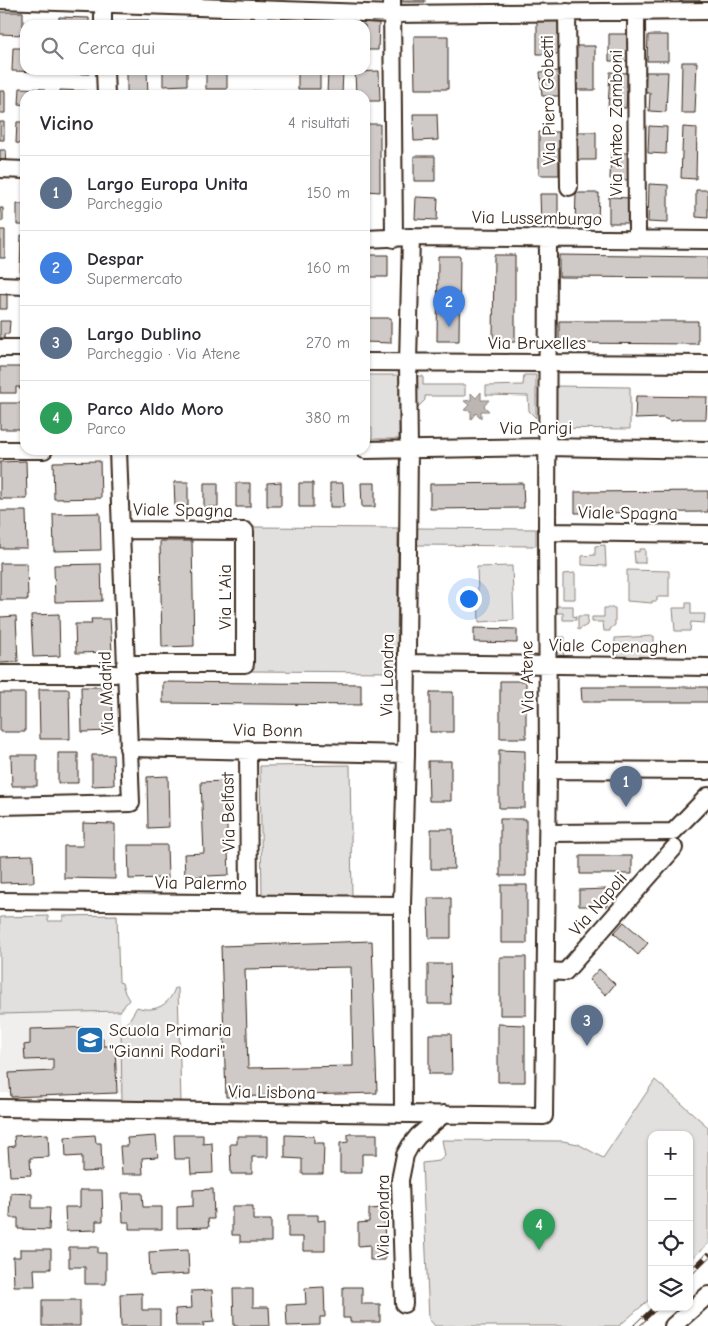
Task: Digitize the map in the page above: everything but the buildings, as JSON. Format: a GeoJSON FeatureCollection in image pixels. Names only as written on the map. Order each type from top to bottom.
{"type":"FeatureCollection","features":[{"type":"Feature","properties":{"kind":"street"},"geometry":{"type":"LineString","coordinates":[[0,0],[393,7],[534,6],[568,12],[708,11]]}},
{"type":"Feature","properties":{"kind":"street"},"geometry":{"type":"LineString","coordinates":[[103,2],[103,20]]}},
{"type":"Feature","properties":{"kind":"street"},"geometry":{"type":"LineString","coordinates":[[393,7],[394,239]]}},
{"type":"Feature","properties":{"kind":"street","name":"Via Piero Gobetti"},"geometry":{"type":"LineString","coordinates":[[568,12],[569,187]]}},
{"type":"Feature","properties":{"kind":"street","name":"Via Anteo Zamboni"},"geometry":{"type":"LineString","coordinates":[[636,12],[637,234]]}},
{"type":"Feature","properties":{"kind":"street"},"geometry":{"type":"LineString","coordinates":[[105,75],[106,90]]}},
{"type":"Feature","properties":{"kind":"street"},"geometry":{"type":"LineString","coordinates":[[0,169],[20,170]]}},
{"type":"Feature","properties":{"kind":"street","name":"Via Lussemburgo"},"geometry":{"type":"LineString","coordinates":[[370,239],[411,237],[708,240]]}},
{"type":"Feature","properties":{"kind":"street","name":"Via Londra"},"geometry":{"type":"LineString","coordinates":[[402,1114],[402,905],[406,754],[408,363],[411,237]]}},
{"type":"Feature","properties":{"kind":"street","name":"Via Atene"},"geometry":{"type":"LineString","coordinates":[[544,1116],[548,833],[548,238]]}},
{"type":"Feature","properties":{"kind":"street"},"geometry":{"type":"LineString","coordinates":[[0,286],[20,286]]}},
{"type":"Feature","properties":{"kind":"street"},"geometry":{"type":"LineString","coordinates":[[0,348],[20,348]]}},
{"type":"Feature","properties":{"kind":"street","name":"Via Bruxelles"},"geometry":{"type":"LineString","coordinates":[[370,362],[708,364]]}},
{"type":"Feature","properties":{"kind":"street","name":"Via Parigi"},"geometry":{"type":"LineString","coordinates":[[370,450],[547,447],[708,450]]}},
{"type":"Feature","properties":{"kind":"street"},"geometry":{"type":"LineString","coordinates":[[0,450],[20,450]]}},
{"type":"Feature","properties":{"kind":"street","name":"Via Madrid"},"geometry":{"type":"LineString","coordinates":[[0,806],[131,803],[128,748],[120,669],[121,530],[118,455]]}},
{"type":"Feature","properties":{"kind":"street","name":"Viale Spagna"},"geometry":{"type":"LineString","coordinates":[[121,530],[245,531]]}},
{"type":"Feature","properties":{"kind":"street","name":"Via L'Aia"},"geometry":{"type":"LineString","coordinates":[[120,669],[246,664],[245,531]]}},
{"type":"Feature","properties":{"kind":"street","name":"Viale Spagna"},"geometry":{"type":"LineString","coordinates":[[547,532],[708,534]]}},
{"type":"Feature","properties":{"kind":"street","name":"Viale Copenaghen"},"geometry":{"type":"LineString","coordinates":[[407,663],[708,667]]}},
{"type":"Feature","properties":{"kind":"street"},"geometry":{"type":"LineString","coordinates":[[0,674],[120,669]]}},
{"type":"Feature","properties":{"kind":"street","name":"Via Bonn"},"geometry":{"type":"LineString","coordinates":[[128,748],[248,749],[406,754]]}},
{"type":"Feature","properties":{"kind":"street","name":"Via Belfast"},"geometry":{"type":"LineString","coordinates":[[248,749],[249,904]]}},
{"type":"Feature","properties":{"kind":"street"},"geometry":{"type":"LineString","coordinates":[[548,770],[703,771],[707,797],[674,832],[548,833]]}},
{"type":"Feature","properties":{"kind":"street","name":"Via Napoli"},"geometry":{"type":"LineString","coordinates":[[546,971],[565,972],[674,848]]}},
{"type":"Feature","properties":{"kind":"street","name":"Via Palermo"},"geometry":{"type":"LineString","coordinates":[[0,901],[402,905]]}},
{"type":"Feature","properties":{"kind":"street","name":"Via Lisbona"},"geometry":{"type":"LineString","coordinates":[[0,1108],[544,1116]]}},
{"type":"Feature","properties":{"kind":"street","name":"Via Londra"},"geometry":{"type":"LineString","coordinates":[[404,1304],[400,1180],[405,1155],[418,1136],[444,1114]]}},
{"type":"Feature","properties":{"kind":"street"},"geometry":{"type":"LineString","coordinates":[[673,1326],[708,1294]]}},
{"type":"Feature","properties":{"kind":"shaded area"},"geometry":{"type":"Polygon","coordinates":[[[370,375],[399,375],[399,439],[372,439],[372,428],[370,428],[370,375]]]}},
{"type":"Feature","properties":{"kind":"shaded area"},"geometry":{"type":"Polygon","coordinates":[[[524,375],[536,375],[536,418],[529,411],[528,396],[486,395],[486,386],[523,385],[524,375]]]}},
{"type":"Feature","properties":{"kind":"shaded area"},"geometry":{"type":"Polygon","coordinates":[[[416,376],[423,376],[423,385],[465,385],[465,396],[425,396],[425,400],[416,409],[416,376]]]}},
{"type":"Feature","properties":{"kind":"shaded area"},"geometry":{"type":"Polygon","coordinates":[[[553,386],[630,387],[630,429],[553,428],[553,386]]]}},
{"type":"Feature","properties":{"kind":"shaded area"},"geometry":{"type":"Polygon","coordinates":[[[481,392],[481,400],[489,400],[484,406],[489,411],[481,411],[481,418],[476,413],[471,419],[471,411],[464,410],[469,405],[464,401],[471,400],[471,393],[476,398],[481,392]]]}},
{"type":"Feature","properties":{"kind":"shaded area"},"geometry":{"type":"Polygon","coordinates":[[[250,527],[398,528],[397,672],[250,671],[250,527]]]}},
{"type":"Feature","properties":{"kind":"shaded area"},"geometry":{"type":"Polygon","coordinates":[[[416,528],[536,529],[536,546],[416,545],[416,528]]]}},
{"type":"Feature","properties":{"kind":"shaded area"},"geometry":{"type":"Polygon","coordinates":[[[605,545],[606,566],[582,565],[582,556],[595,555],[595,546],[605,545]]]}},
{"type":"Feature","properties":{"kind":"shaded area"},"geometry":{"type":"Polygon","coordinates":[[[639,549],[645,549],[645,563],[635,563],[634,551],[639,552],[639,549]]]}},
{"type":"Feature","properties":{"kind":"shaded area"},"geometry":{"type":"Polygon","coordinates":[[[512,566],[514,620],[479,622],[477,567],[512,566]]]}},
{"type":"Feature","properties":{"kind":"shaded area"},"geometry":{"type":"Polygon","coordinates":[[[627,570],[669,571],[669,597],[657,597],[657,601],[652,601],[652,603],[627,601],[627,570]]]}},
{"type":"Feature","properties":{"kind":"shaded area"},"geometry":{"type":"Polygon","coordinates":[[[575,573],[575,599],[563,599],[563,574],[575,573]]]}},
{"type":"Feature","properties":{"kind":"shaded area"},"geometry":{"type":"Polygon","coordinates":[[[686,603],[691,603],[691,614],[705,614],[704,623],[691,622],[690,631],[675,631],[673,608],[686,608],[686,603]]]}},
{"type":"Feature","properties":{"kind":"shaded area"},"geometry":{"type":"Polygon","coordinates":[[[554,606],[573,606],[573,616],[576,617],[576,620],[563,620],[563,613],[554,613],[554,606]]]}},
{"type":"Feature","properties":{"kind":"shaded area"},"geometry":{"type":"Polygon","coordinates":[[[604,608],[615,608],[615,625],[610,631],[604,631],[603,622],[592,622],[592,617],[604,617],[604,608]]]}},
{"type":"Feature","properties":{"kind":"shaded area"},"geometry":{"type":"Polygon","coordinates":[[[578,616],[588,616],[587,625],[578,630],[578,616]]]}},
{"type":"Feature","properties":{"kind":"shaded area"},"geometry":{"type":"Polygon","coordinates":[[[654,636],[654,661],[614,661],[615,638],[654,636]]]}},
{"type":"Feature","properties":{"kind":"shaded area"},"geometry":{"type":"Polygon","coordinates":[[[553,637],[565,637],[563,662],[555,663],[553,637]]]}},
{"type":"Feature","properties":{"kind":"shaded area"},"geometry":{"type":"Polygon","coordinates":[[[350,765],[352,898],[262,899],[260,766],[350,765]]]}},
{"type":"Feature","properties":{"kind":"shaded area"},"geometry":{"type":"Polygon","coordinates":[[[117,915],[119,982],[122,983],[129,1000],[120,1011],[0,1014],[0,917],[48,916],[48,921],[63,921],[63,916],[117,915]]]}},
{"type":"Feature","properties":{"kind":"shaded area","name":"Scuola Primaria \"Gianni Rodari\""},"geometry":{"type":"Polygon","coordinates":[[[175,988],[178,988],[181,1092],[122,1105],[122,1093],[11,1097],[10,1093],[1,1093],[0,1014],[120,1011],[121,1025],[128,1022],[137,1007],[152,1010],[166,1003],[173,995],[175,988]]]}},
{"type":"Feature","properties":{"kind":"shaded area"},"geometry":{"type":"Polygon","coordinates":[[[175,988],[178,988],[181,1103],[122,1105],[121,1025],[128,1022],[137,1007],[149,1009],[165,1004],[175,988]]]}},
{"type":"Feature","properties":{"kind":"shaded area"},"geometry":{"type":"Polygon","coordinates":[[[655,1080],[708,1127],[708,1244],[693,1257],[693,1131],[648,1131],[648,1301],[619,1326],[435,1326],[429,1319],[422,1163],[439,1161],[445,1156],[442,1140],[563,1141],[578,1144],[603,1158],[655,1080]]]}},
{"type":"Feature","properties":{"kind":"railway"},"geometry":{"type":"LineString","coordinates":[[693,1270],[708,1255]]}},
{"type":"Feature","properties":{"kind":"railway"},"geometry":{"type":"LineString","coordinates":[[636,1326],[652,1311]]}},
{"type":"Feature","properties":{"kind":"place","name":"Despar"},"geometry":{"type":"Point","coordinates":[449,327]}},
{"type":"Feature","properties":{"kind":"place","name":"Largo Europa Unita"},"geometry":{"type":"Point","coordinates":[626,807]}},
{"type":"Feature","properties":{"kind":"place","name":"Scuola Primaria \"Gianni Rodari\""},"geometry":{"type":"Point","coordinates":[90,1040]}},
{"type":"Feature","properties":{"kind":"place","name":"Largo Dublino"},"geometry":{"type":"Point","coordinates":[587,1046]}},
{"type":"Feature","properties":{"kind":"place","name":"Parco Aldo Moro"},"geometry":{"type":"Point","coordinates":[539,1250]}}]}
